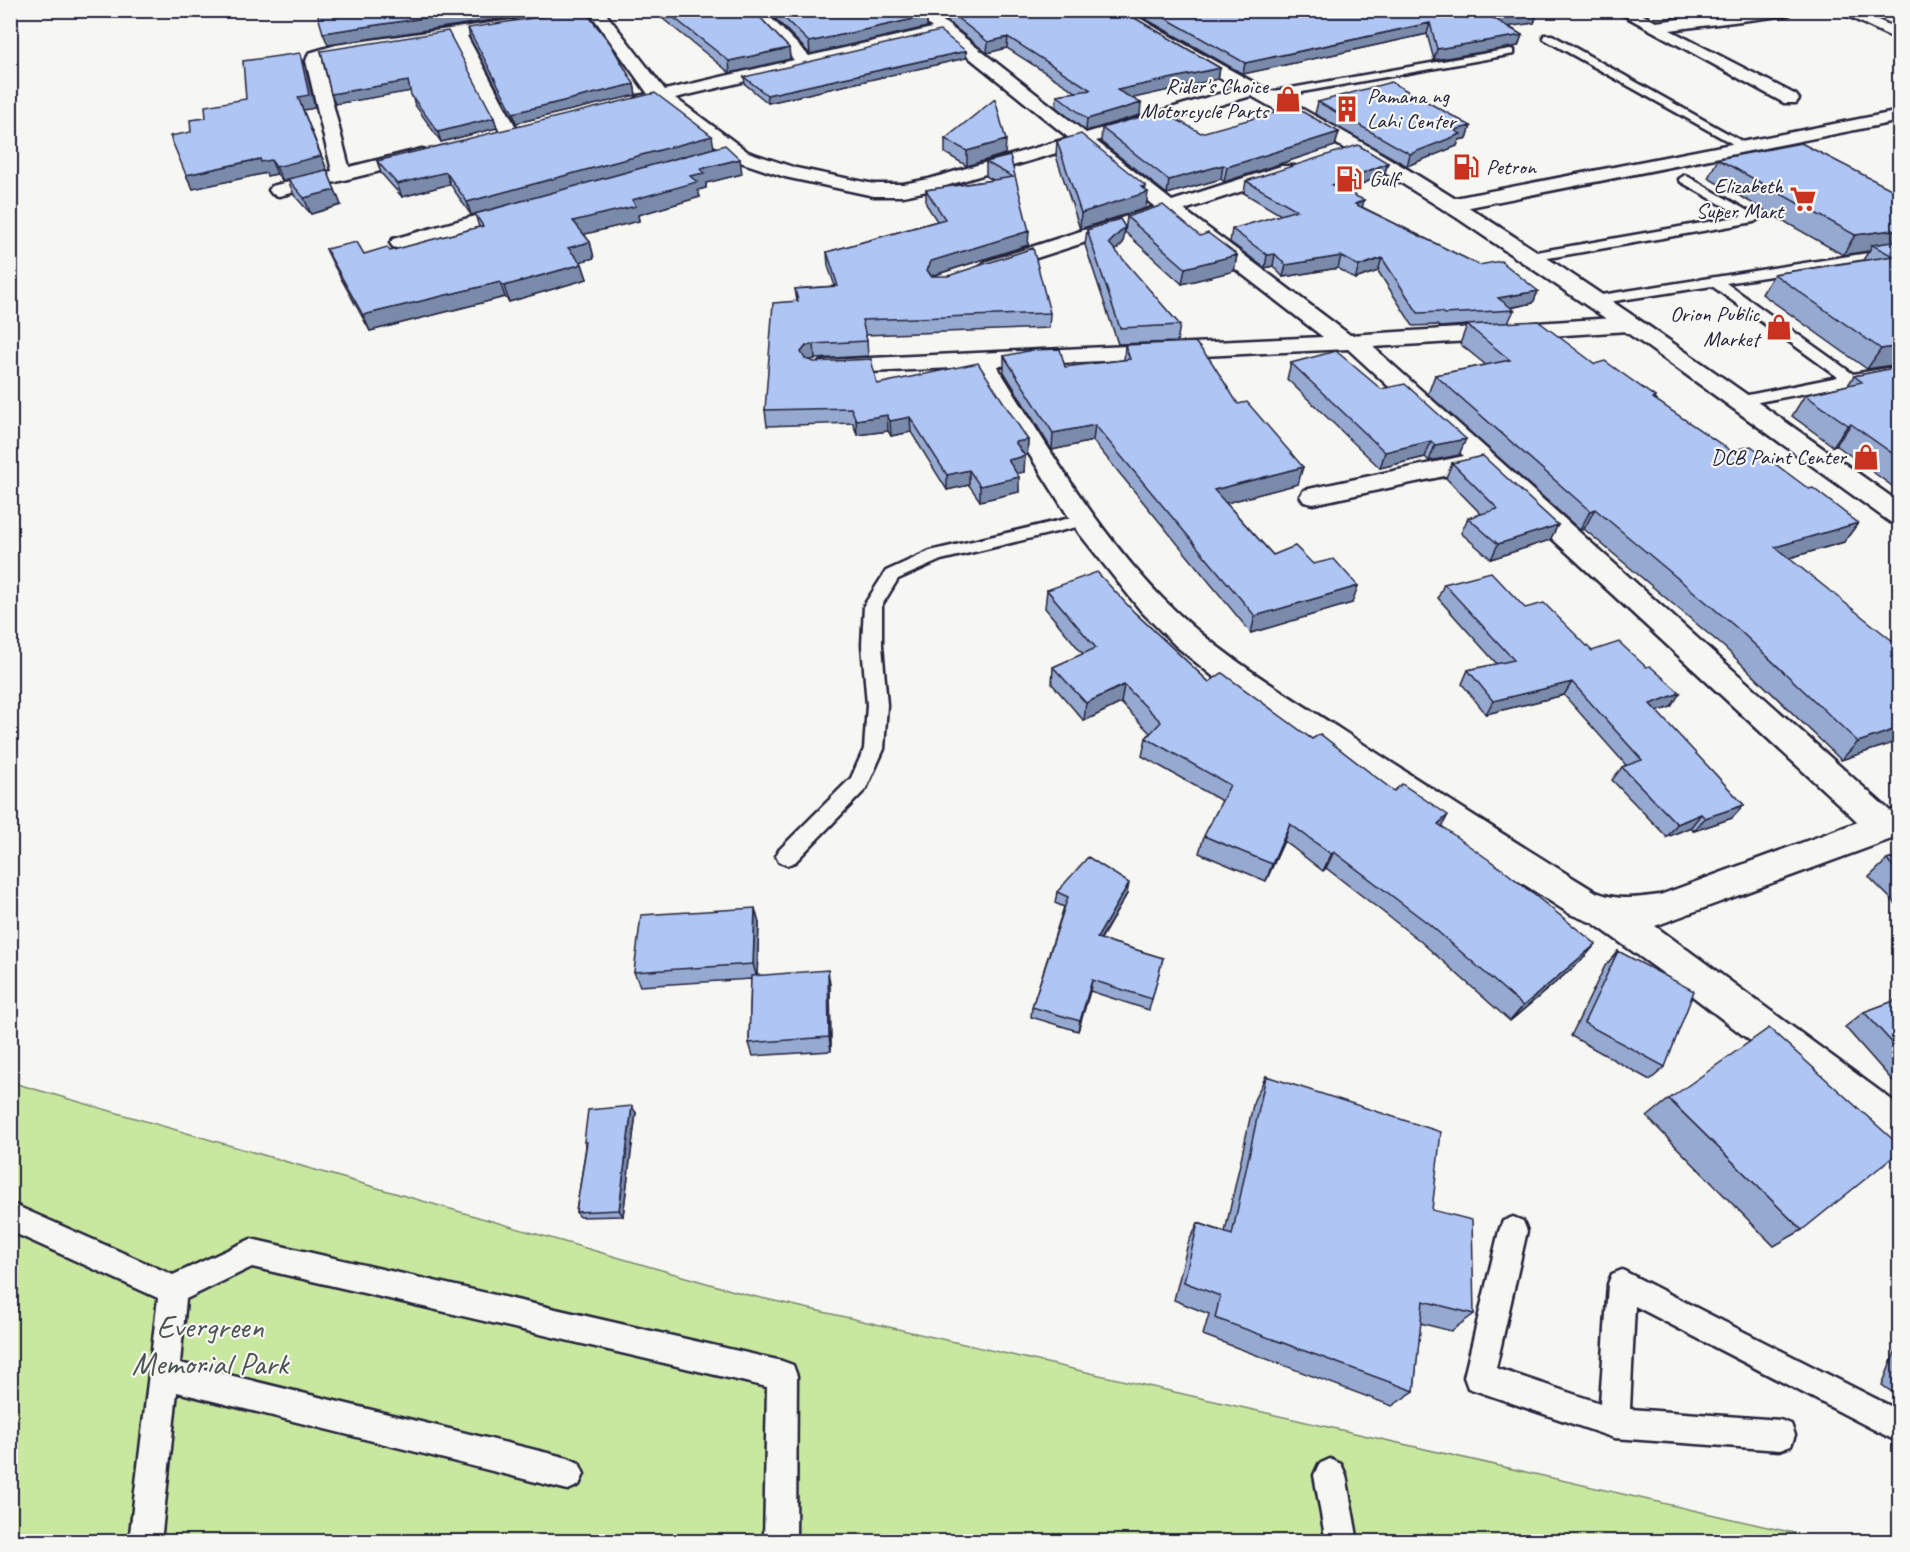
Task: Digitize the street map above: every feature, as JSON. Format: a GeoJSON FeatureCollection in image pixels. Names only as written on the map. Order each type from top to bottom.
{"type":"FeatureCollection","features":[{"type":"Feature","properties":{"kind":"street"},"geometry":{"type":"LineString","coordinates":[[754,10],[805,62]]}},
{"type":"Feature","properties":{"kind":"street"},"geometry":{"type":"LineString","coordinates":[[919,10],[1169,208],[1350,342],[1892,824],[1661,910],[1632,914],[1606,912]]}},
{"type":"Feature","properties":{"kind":"street"},"geometry":{"type":"LineString","coordinates":[[1117,12],[1144,10]]}},
{"type":"Feature","properties":{"kind":"street"},"geometry":{"type":"LineString","coordinates":[[1621,10],[1790,99]]}},
{"type":"Feature","properties":{"kind":"street"},"geometry":{"type":"LineString","coordinates":[[1653,27],[1789,10]]}},
{"type":"Feature","properties":{"kind":"street"},"geometry":{"type":"LineString","coordinates":[[1842,10],[1899,36]]}},
{"type":"Feature","properties":{"kind":"street"},"geometry":{"type":"LineString","coordinates":[[597,12],[624,52],[661,96],[733,151],[764,165],[862,188],[892,191],[932,184],[1082,139],[1257,93]]}},
{"type":"Feature","properties":{"kind":"street"},"geometry":{"type":"LineString","coordinates":[[1117,12],[1355,148],[1531,257],[1899,516]]}},
{"type":"Feature","properties":{"kind":"street"},"geometry":{"type":"LineString","coordinates":[[342,175],[314,61],[315,57],[327,51],[527,22]]}},
{"type":"Feature","properties":{"kind":"street"},"geometry":{"type":"LineString","coordinates":[[626,105],[943,30]]}},
{"type":"Feature","properties":{"kind":"street"},"geometry":{"type":"LineString","coordinates":[[457,32],[516,132],[487,139]]}},
{"type":"Feature","properties":{"kind":"street"},"geometry":{"type":"LineString","coordinates":[[1450,205],[1899,116]]}},
{"type":"Feature","properties":{"kind":"street"},"geometry":{"type":"LineString","coordinates":[[1335,154],[1355,148]]}},
{"type":"Feature","properties":{"kind":"street"},"geometry":{"type":"LineString","coordinates":[[279,190],[443,150]]}},
{"type":"Feature","properties":{"kind":"street"},"geometry":{"type":"LineString","coordinates":[[710,157],[733,151]]}},
{"type":"Feature","properties":{"kind":"street"},"geometry":{"type":"LineString","coordinates":[[972,273],[1304,164]]}},
{"type":"Feature","properties":{"kind":"street"},"geometry":{"type":"LineString","coordinates":[[400,243],[538,205]]}},
{"type":"Feature","properties":{"kind":"street"},"geometry":{"type":"LineString","coordinates":[[816,368],[1350,342],[1629,324]]}},
{"type":"Feature","properties":{"kind":"street"},"geometry":{"type":"LineString","coordinates":[[981,360],[1083,520],[1169,624],[1208,657],[1464,828],[1583,903],[1606,912],[1673,959],[1899,1131]]}},
{"type":"Feature","properties":{"kind":"street"},"geometry":{"type":"LineString","coordinates":[[1313,496],[1483,460]]}},
{"type":"Feature","properties":{"kind":"lane"},"geometry":{"type":"LineString","coordinates":[[1548,37],[1746,147]]}},
{"type":"Feature","properties":{"kind":"lane"},"geometry":{"type":"LineString","coordinates":[[1257,93],[1510,52]]}},
{"type":"Feature","properties":{"kind":"lane"},"geometry":{"type":"LineString","coordinates":[[1531,257],[1754,218],[1685,179]]}},
{"type":"Feature","properties":{"kind":"lane"},"geometry":{"type":"LineString","coordinates":[[1595,300],[1899,252]]}},
{"type":"Feature","properties":{"kind":"lane"},"geometry":{"type":"LineString","coordinates":[[1714,281],[1850,379]]}},
{"type":"Feature","properties":{"kind":"lane"},"geometry":{"type":"LineString","coordinates":[[1738,401],[1899,370]]}},
{"type":"Feature","properties":{"kind":"lane"},"geometry":{"type":"LineString","coordinates":[[787,856],[859,783],[874,749],[877,705],[872,645],[873,604],[892,575],[936,555],[1083,520]]}},
{"type":"Feature","properties":{"kind":"lane"},"geometry":{"type":"LineString","coordinates":[[10,1217],[174,1290],[251,1253],[782,1376],[780,1542]]}},
{"type":"Feature","properties":{"kind":"lane"},"geometry":{"type":"LineString","coordinates":[[1513,1231],[1479,1377],[1614,1423],[1780,1435]]}},
{"type":"Feature","properties":{"kind":"lane"},"geometry":{"type":"LineString","coordinates":[[1614,1423],[1622,1284],[1899,1428]]}},
{"type":"Feature","properties":{"kind":"lane"},"geometry":{"type":"LineString","coordinates":[[145,1542],[174,1290]]}},
{"type":"Feature","properties":{"kind":"lane"},"geometry":{"type":"LineString","coordinates":[[165,1374],[568,1474]]}},
{"type":"Feature","properties":{"kind":"lane"},"geometry":{"type":"LineString","coordinates":[[1330,1475],[1342,1542]]}},
{"type":"Feature","properties":{"kind":"green space","name":"Evergreen Memorial Park"},"geometry":{"type":"Polygon","coordinates":[[[10,1082],[748,1295],[1829,1541],[11,1541],[10,1082]]]}},
{"type":"Feature","properties":{"kind":"building"},"geometry":{"type":"Polygon","coordinates":[[[323,10],[478,10],[323,33],[318,16],[323,10]]]}},
{"type":"Feature","properties":{"kind":"building"},"geometry":{"type":"Polygon","coordinates":[[[584,10],[610,43],[634,84],[513,113],[468,28],[584,10]]]}},
{"type":"Feature","properties":{"kind":"building"},"geometry":{"type":"Polygon","coordinates":[[[664,10],[753,10],[789,48],[729,61],[664,10]]]}},
{"type":"Feature","properties":{"kind":"building"},"geometry":{"type":"Polygon","coordinates":[[[776,10],[921,10],[927,16],[809,42],[776,10]]]}},
{"type":"Feature","properties":{"kind":"building"},"geometry":{"type":"Polygon","coordinates":[[[947,10],[1121,10],[1220,68],[1117,90],[1141,103],[1087,119],[1057,95],[1091,90],[1008,37],[988,42],[947,10]]]}},
{"type":"Feature","properties":{"kind":"building"},"geometry":{"type":"Polygon","coordinates":[[[1151,10],[1535,10],[1538,12],[1493,18],[1522,35],[1437,49],[1430,23],[1245,63],[1151,10]]]}},
{"type":"Feature","properties":{"kind":"building"},"geometry":{"type":"Polygon","coordinates":[[[448,31],[494,118],[438,132],[411,95],[408,81],[331,94],[321,51],[448,31]]]}},
{"type":"Feature","properties":{"kind":"building"},"geometry":{"type":"Polygon","coordinates":[[[940,31],[966,51],[767,95],[744,77],[940,31]]]}},
{"type":"Feature","properties":{"kind":"building"},"geometry":{"type":"Polygon","coordinates":[[[300,53],[309,95],[298,97],[321,156],[276,167],[271,160],[261,162],[260,159],[186,175],[170,136],[191,132],[190,120],[206,118],[205,106],[246,99],[243,61],[300,53]]]}},
{"type":"Feature","properties":{"kind":"building"},"geometry":{"type":"Polygon","coordinates":[[[1391,82],[1471,126],[1454,130],[1461,134],[1410,154],[1318,102],[1391,82]]]}},
{"type":"Feature","properties":{"kind":"building"},"geometry":{"type":"Polygon","coordinates":[[[655,93],[712,136],[467,202],[446,172],[397,184],[377,161],[655,93]]]}},
{"type":"Feature","properties":{"kind":"building"},"geometry":{"type":"Polygon","coordinates":[[[995,99],[1006,140],[967,151],[945,139],[995,99]]]}},
{"type":"Feature","properties":{"kind":"building"},"geometry":{"type":"Polygon","coordinates":[[[1294,107],[1339,132],[1227,167],[1223,165],[1169,180],[1102,128],[1161,111],[1201,133],[1294,107]]]}},
{"type":"Feature","properties":{"kind":"building"},"geometry":{"type":"Polygon","coordinates":[[[1081,134],[1146,186],[1141,187],[1148,192],[1081,213],[1057,141],[1081,134]]]}},
{"type":"Feature","properties":{"kind":"building"},"geometry":{"type":"Polygon","coordinates":[[[1801,143],[1899,193],[1899,229],[1855,235],[1718,159],[1801,143]]]}},
{"type":"Feature","properties":{"kind":"building"},"geometry":{"type":"Polygon","coordinates":[[[725,145],[740,159],[700,169],[704,173],[690,176],[697,182],[632,200],[636,206],[573,221],[590,242],[568,248],[582,264],[504,286],[500,282],[363,315],[326,249],[357,242],[364,254],[387,247],[390,251],[483,226],[475,214],[725,145]]]}},
{"type":"Feature","properties":{"kind":"building"},"geometry":{"type":"Polygon","coordinates":[[[1358,145],[1388,163],[1332,185],[1364,200],[1355,204],[1479,265],[1501,261],[1538,291],[1498,298],[1514,310],[1444,314],[1442,312],[1418,313],[1382,258],[1359,266],[1341,256],[1286,265],[1275,254],[1267,255],[1232,229],[1297,210],[1246,181],[1358,145]]]}},
{"type":"Feature","properties":{"kind":"building"},"geometry":{"type":"Polygon","coordinates":[[[1010,156],[1029,231],[931,261],[927,270],[931,276],[948,276],[1033,248],[1050,313],[862,320],[867,341],[814,344],[806,346],[801,352],[805,359],[814,362],[871,359],[877,384],[978,363],[1028,440],[1015,442],[1025,456],[1008,460],[1019,477],[980,486],[969,470],[947,475],[910,417],[890,421],[887,415],[856,420],[851,408],[765,410],[773,303],[798,301],[795,289],[838,286],[827,252],[945,219],[926,190],[1013,177],[986,162],[1010,156]]]}},
{"type":"Feature","properties":{"kind":"building"},"geometry":{"type":"Polygon","coordinates":[[[327,170],[335,190],[304,198],[288,179],[327,170]]]}},
{"type":"Feature","properties":{"kind":"building"},"geometry":{"type":"Polygon","coordinates":[[[1163,205],[1200,236],[1208,233],[1237,255],[1185,268],[1127,217],[1163,205]]]}},
{"type":"Feature","properties":{"kind":"building"},"geometry":{"type":"Polygon","coordinates":[[[1120,219],[1125,227],[1109,243],[1180,325],[1120,328],[1087,230],[1120,219]]]}},
{"type":"Feature","properties":{"kind":"building"},"geometry":{"type":"Polygon","coordinates":[[[1899,241],[1899,346],[1881,349],[1774,274],[1893,256],[1872,245],[1899,241]]]}},
{"type":"Feature","properties":{"kind":"building"},"geometry":{"type":"Polygon","coordinates":[[[1538,321],[1595,364],[1605,361],[1655,397],[1653,398],[1731,451],[1751,446],[1809,489],[1813,488],[1858,523],[1775,547],[1899,646],[1899,728],[1858,742],[1737,628],[1595,509],[1590,511],[1435,375],[1510,360],[1467,325],[1538,321]]]}},
{"type":"Feature","properties":{"kind":"building"},"geometry":{"type":"Polygon","coordinates":[[[1195,342],[1211,361],[1238,404],[1247,402],[1303,467],[1214,490],[1273,555],[1295,546],[1313,564],[1334,559],[1358,586],[1255,616],[1095,425],[1053,433],[1004,356],[1032,350],[1060,349],[1065,367],[1130,359],[1125,345],[1195,342]]]}},
{"type":"Feature","properties":{"kind":"building"},"geometry":{"type":"Polygon","coordinates":[[[1336,351],[1381,389],[1405,384],[1466,439],[1435,445],[1431,441],[1385,452],[1291,363],[1336,351]]]}},
{"type":"Feature","properties":{"kind":"building"},"geometry":{"type":"Polygon","coordinates":[[[1899,367],[1899,458],[1805,395],[1862,382],[1854,376],[1899,367]]]}},
{"type":"Feature","properties":{"kind":"building"},"geometry":{"type":"Polygon","coordinates":[[[1483,456],[1558,525],[1498,544],[1468,518],[1498,509],[1452,463],[1483,456]]]}},
{"type":"Feature","properties":{"kind":"building"},"geometry":{"type":"Polygon","coordinates":[[[1097,572],[1134,612],[1209,682],[1222,673],[1312,739],[1320,734],[1394,791],[1402,784],[1448,815],[1438,824],[1502,869],[1596,944],[1523,1006],[1429,924],[1334,852],[1331,854],[1290,824],[1272,864],[1204,836],[1230,785],[1146,738],[1161,722],[1124,685],[1086,703],[1053,667],[1096,648],[1047,590],[1097,572]]]}},
{"type":"Feature","properties":{"kind":"building"},"geometry":{"type":"Polygon","coordinates":[[[1491,572],[1525,608],[1544,603],[1592,651],[1619,642],[1646,667],[1650,666],[1680,693],[1650,704],[1744,805],[1705,818],[1701,814],[1677,824],[1622,767],[1642,760],[1572,682],[1493,701],[1468,670],[1514,660],[1444,584],[1491,572]]]}},
{"type":"Feature","properties":{"kind":"building"},"geometry":{"type":"Polygon","coordinates":[[[1899,856],[1899,872],[1887,860],[1899,856]]]}},
{"type":"Feature","properties":{"kind":"building"},"geometry":{"type":"Polygon","coordinates":[[[1088,857],[1129,883],[1097,938],[1163,958],[1152,999],[1092,980],[1080,1021],[1032,1007],[1068,897],[1057,892],[1088,857]]]}},
{"type":"Feature","properties":{"kind":"building"},"geometry":{"type":"Polygon","coordinates":[[[755,908],[753,964],[634,972],[641,915],[755,908]]]}},
{"type":"Feature","properties":{"kind":"building"},"geometry":{"type":"Polygon","coordinates":[[[1618,951],[1694,991],[1665,1067],[1584,1023],[1618,951]]]}},
{"type":"Feature","properties":{"kind":"building"},"geometry":{"type":"Polygon","coordinates":[[[828,970],[829,1037],[749,1043],[751,976],[828,970]]]}},
{"type":"Feature","properties":{"kind":"building"},"geometry":{"type":"Polygon","coordinates":[[[1899,999],[1899,1050],[1864,1012],[1899,999]]]}},
{"type":"Feature","properties":{"kind":"building"},"geometry":{"type":"Polygon","coordinates":[[[1769,1028],[1899,1145],[1899,1152],[1802,1230],[1669,1099],[1769,1028]]]}},
{"type":"Feature","properties":{"kind":"building"},"geometry":{"type":"Polygon","coordinates":[[[1266,1076],[1441,1132],[1432,1210],[1472,1220],[1474,1314],[1423,1301],[1414,1391],[1215,1318],[1220,1296],[1184,1282],[1198,1223],[1232,1235],[1266,1076]]]}},
{"type":"Feature","properties":{"kind":"building"},"geometry":{"type":"Polygon","coordinates":[[[632,1106],[619,1210],[576,1212],[587,1142],[584,1142],[588,1110],[632,1106]]]}},
{"type":"Feature","properties":{"kind":"place","name":"Rider's Choice Motorcycle Parts"},"geometry":{"type":"Point","coordinates":[1288,99]}},
{"type":"Feature","properties":{"kind":"place","name":"Pamana ng Lahi Center"},"geometry":{"type":"Point","coordinates":[1347,109]}},
{"type":"Feature","properties":{"kind":"place","name":"Petron"},"geometry":{"type":"Point","coordinates":[1466,167]}},
{"type":"Feature","properties":{"kind":"place","name":"Gulf"},"geometry":{"type":"Point","coordinates":[1349,179]}},
{"type":"Feature","properties":{"kind":"place","name":"Elizabeth Super Mart"},"geometry":{"type":"Point","coordinates":[1803,199]}},
{"type":"Feature","properties":{"kind":"place","name":"Orion Public Market"},"geometry":{"type":"Point","coordinates":[1779,327]}},
{"type":"Feature","properties":{"kind":"place","name":"DCB Paint Center"},"geometry":{"type":"Point","coordinates":[1866,457]}}]}
